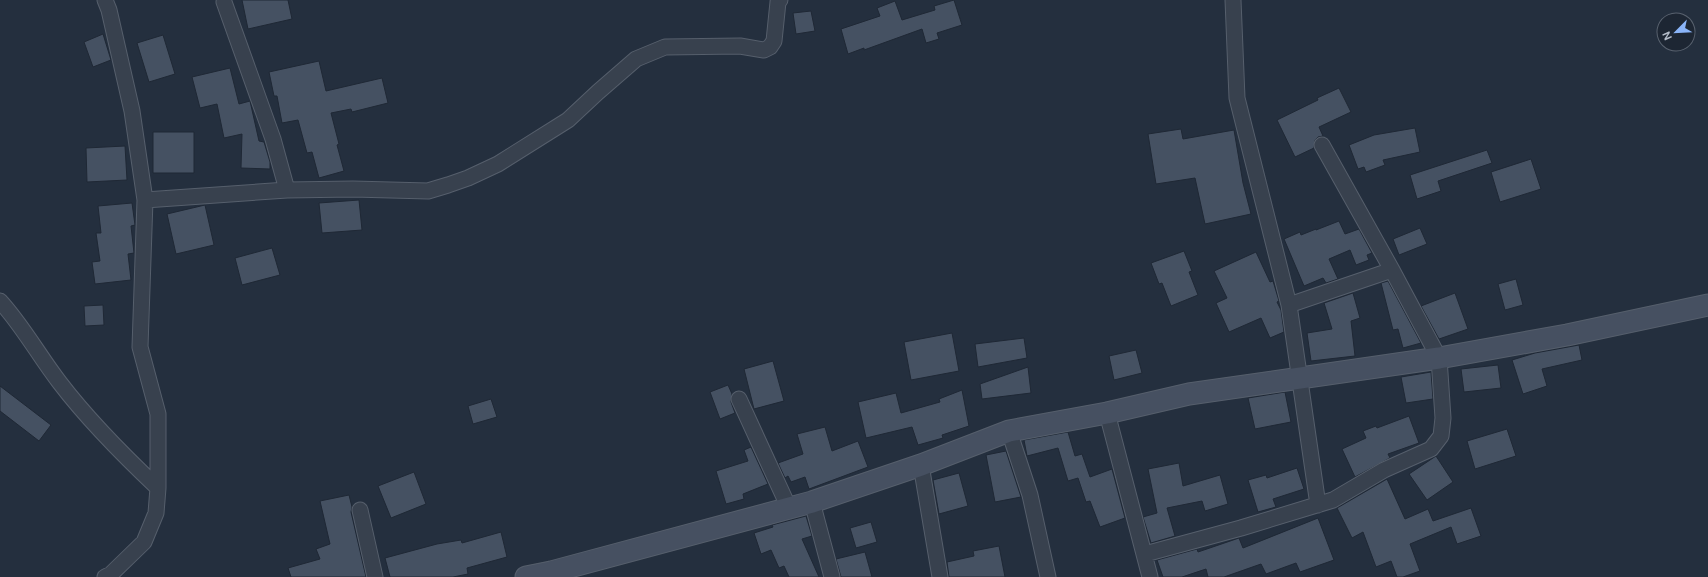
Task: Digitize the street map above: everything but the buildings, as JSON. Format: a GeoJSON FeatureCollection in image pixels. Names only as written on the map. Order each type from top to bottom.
{"type":"FeatureCollection","features":[{"type":"Feature","properties":{"kind":"street"},"geometry":{"type":"LineString","coordinates":[[105,0],[109,10],[132,111],[145,200],[140,347],[158,414],[158,488],[156,513],[144,542],[111,574],[105,577]]}},
{"type":"Feature","properties":{"kind":"street"},"geometry":{"type":"LineString","coordinates":[[145,200],[287,190],[428,190],[468,178],[498,164],[568,120],[636,59],[654,51],[665,47],[740,46],[764,50],[770,47],[774,41],[778,2],[780,0]]}},
{"type":"Feature","properties":{"kind":"street"},"geometry":{"type":"LineString","coordinates":[[1234,0],[1237,98],[1289,305],[1301,378],[1318,505]]}},
{"type":"Feature","properties":{"kind":"street"},"geometry":{"type":"LineString","coordinates":[[224,2],[273,139],[287,190]]}},
{"type":"Feature","properties":{"kind":"street"},"geometry":{"type":"LineString","coordinates":[[1145,554],[1241,528],[1333,500],[1384,470],[1431,449],[1441,436],[1443,418],[1439,358],[1322,145]]}},
{"type":"Feature","properties":{"kind":"street"},"geometry":{"type":"LineString","coordinates":[[1289,305],[1392,270]]}},
{"type":"Feature","properties":{"kind":"street"},"geometry":{"type":"LineString","coordinates":[[0,301],[12,314],[60,383],[115,448],[158,488]]}},
{"type":"Feature","properties":{"kind":"street"},"geometry":{"type":"LineString","coordinates":[[526,577],[559,570],[812,502],[921,465],[1009,431],[1108,413],[1189,394],[1439,358],[1567,335],[1708,305]]}},
{"type":"Feature","properties":{"kind":"street"},"geometry":{"type":"LineString","coordinates":[[739,399],[789,508]]}},
{"type":"Feature","properties":{"kind":"street"},"geometry":{"type":"LineString","coordinates":[[1108,413],[1150,577]]}},
{"type":"Feature","properties":{"kind":"street"},"geometry":{"type":"LineString","coordinates":[[1009,431],[1030,495],[1048,577]]}},
{"type":"Feature","properties":{"kind":"street"},"geometry":{"type":"LineString","coordinates":[[921,465],[940,577]]}},
{"type":"Feature","properties":{"kind":"street"},"geometry":{"type":"LineString","coordinates":[[812,502],[832,577]]}},
{"type":"Feature","properties":{"kind":"street"},"geometry":{"type":"LineString","coordinates":[[360,510],[375,577]]}}]}
